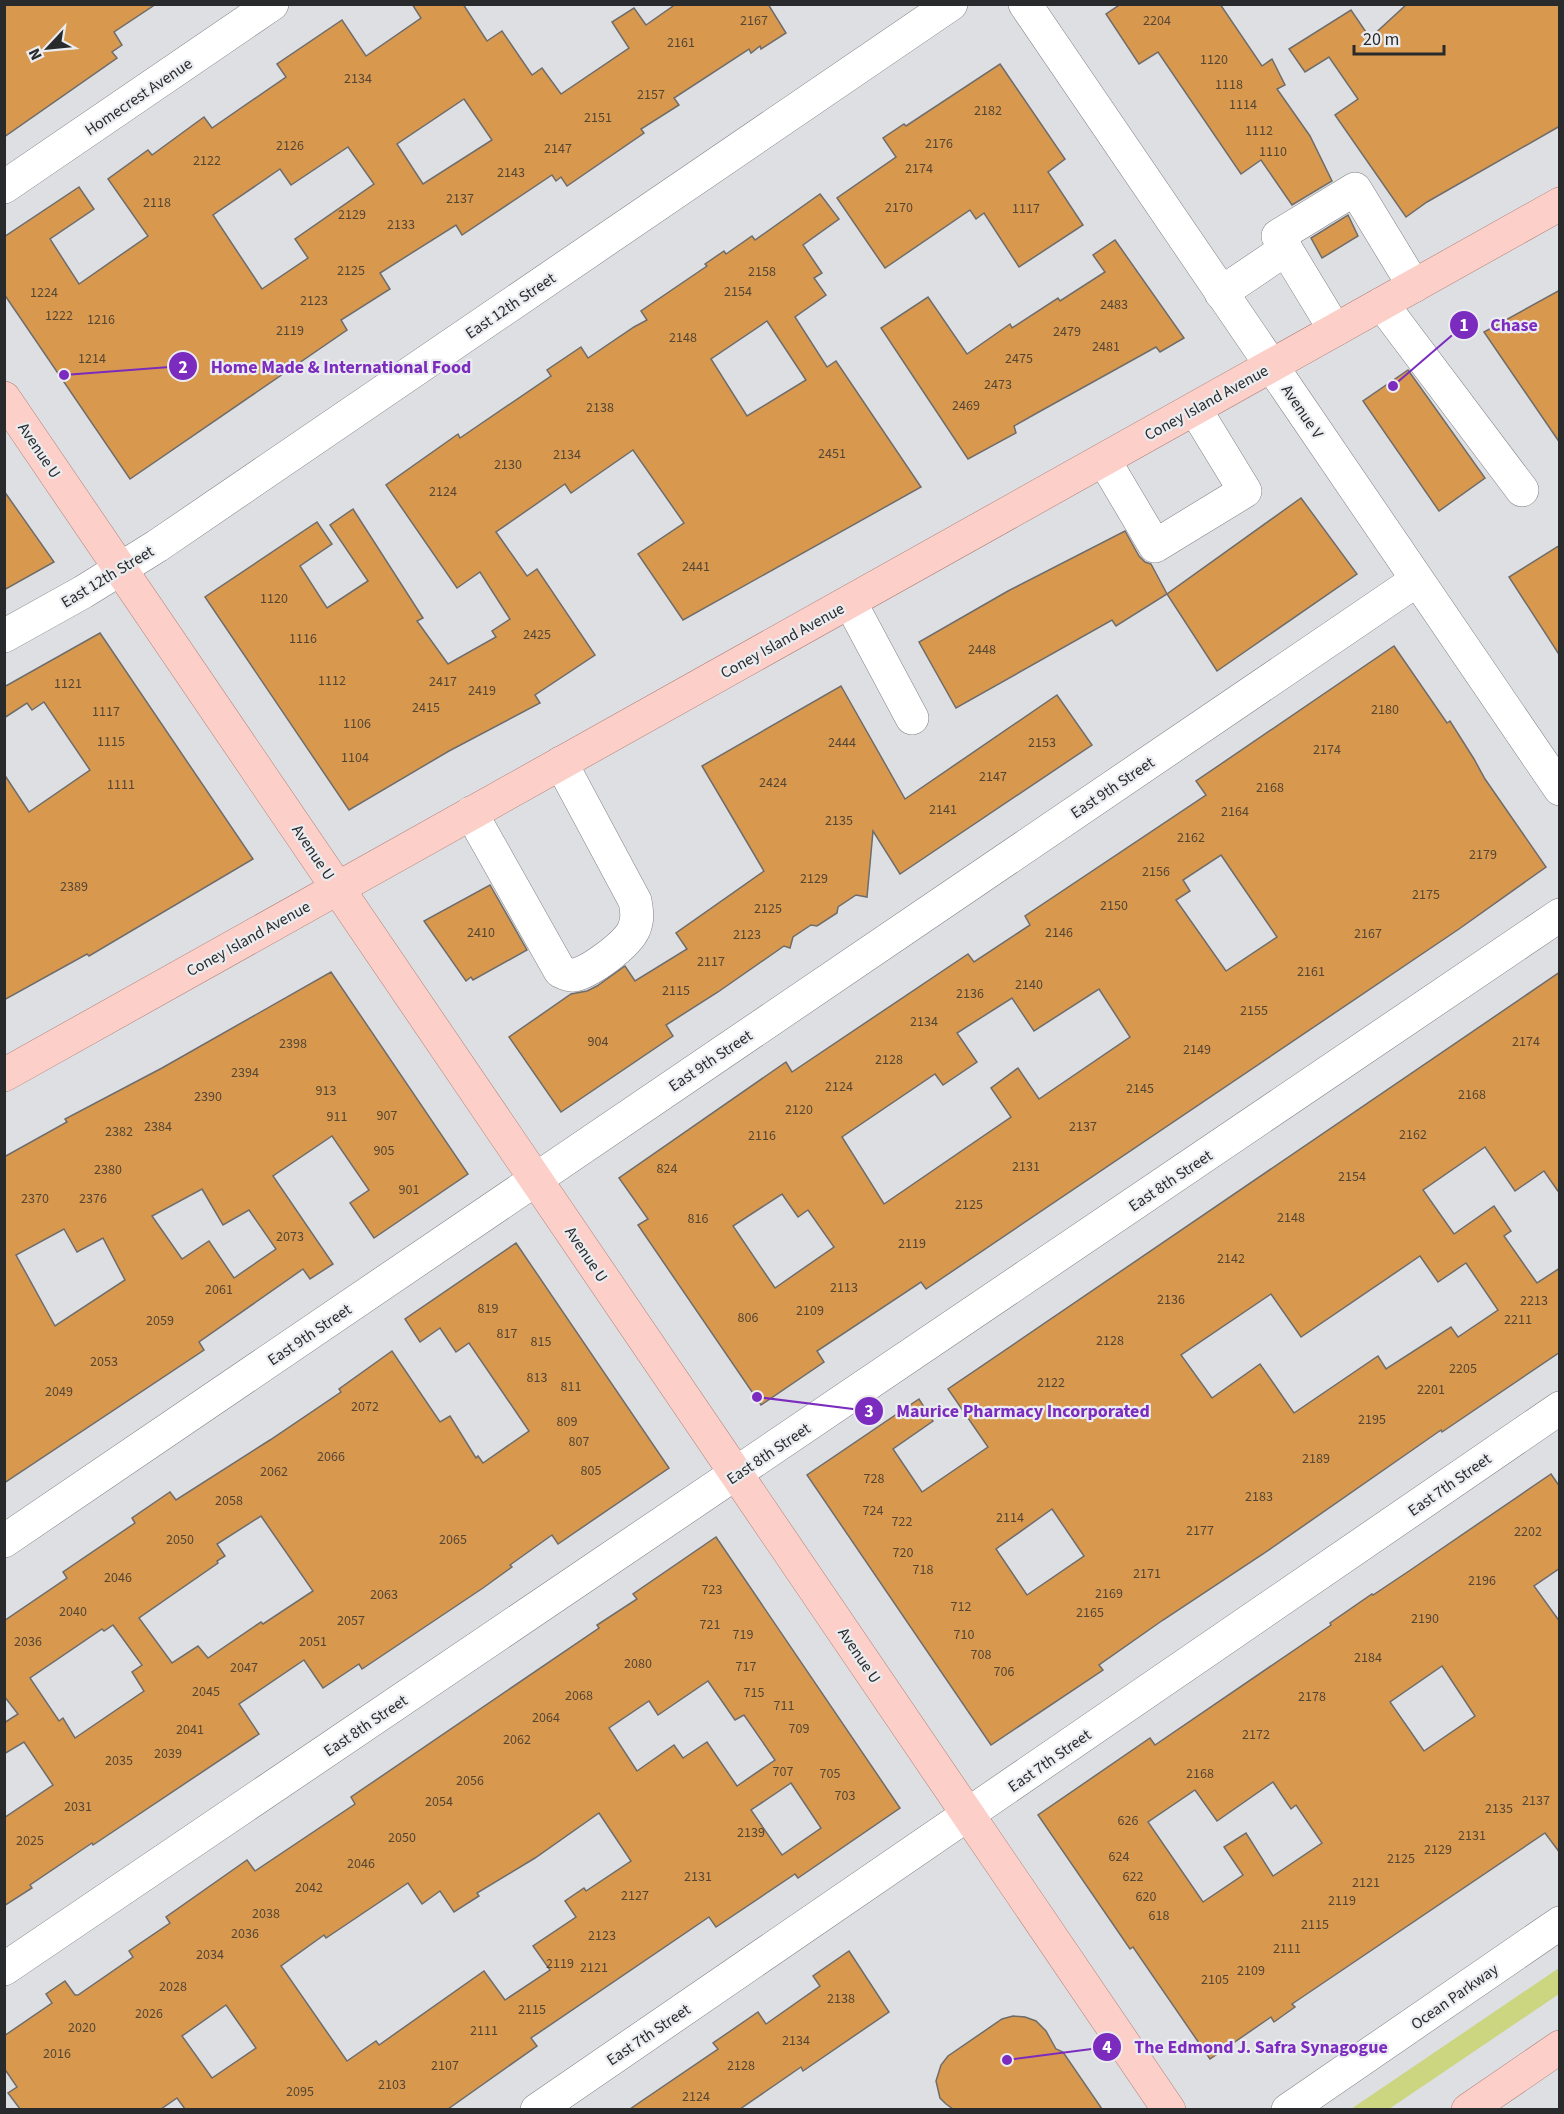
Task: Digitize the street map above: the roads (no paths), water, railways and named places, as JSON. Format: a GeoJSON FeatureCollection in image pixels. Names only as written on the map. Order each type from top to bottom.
{"type":"FeatureCollection","features":[{"type":"Feature","properties":{"kind":"main road","name":"Coney Island Avenue"},"geometry":{"type":"LineString","coordinates":[[4,1076],[1560,204]]}},
{"type":"Feature","properties":{"kind":"main road","name":"Avenue U"},"geometry":{"type":"LineString","coordinates":[[4,398],[1169,2109]]}},
{"type":"Feature","properties":{"kind":"main road"},"geometry":{"type":"LineString","coordinates":[[1468,2109],[1560,2047]]}},
{"type":"Feature","properties":{"kind":"street","name":"Homecrest Avenue"},"geometry":{"type":"LineString","coordinates":[[4,187],[272,4]]}},
{"type":"Feature","properties":{"kind":"street","name":"East 12th Street"},"geometry":{"type":"LineString","coordinates":[[4,636],[121,568],[206,512],[951,4]]}},
{"type":"Feature","properties":{"kind":"street","name":"Avenue V"},"geometry":{"type":"LineString","coordinates":[[1025,4],[1560,789]]}},
{"type":"Feature","properties":{"kind":"street"},"geometry":{"type":"LineString","coordinates":[[1335,330],[1278,236],[1355,189],[1414,286]]}},
{"type":"Feature","properties":{"kind":"street"},"geometry":{"type":"LineString","coordinates":[[1221,293],[1286,249]]}},
{"type":"Feature","properties":{"kind":"street"},"geometry":{"type":"LineString","coordinates":[[1382,304],[1522,490]]}},
{"type":"Feature","properties":{"kind":"street"},"geometry":{"type":"LineString","coordinates":[[1104,460],[1155,546],[1245,491],[1195,409]]}},
{"type":"Feature","properties":{"kind":"street","name":"East 9th Street"},"geometry":{"type":"LineString","coordinates":[[4,1541],[1417,580]]}},
{"type":"Feature","properties":{"kind":"street"},"geometry":{"type":"LineString","coordinates":[[850,602],[912,718]]}},
{"type":"Feature","properties":{"kind":"street"},"geometry":{"type":"LineString","coordinates":[[471,813],[560,971],[574,975],[592,966],[623,945],[633,931],[638,915],[635,901],[561,763]]}},
{"type":"Feature","properties":{"kind":"street","name":"East 8th Street"},"geometry":{"type":"LineString","coordinates":[[4,1969],[1560,915]]}},
{"type":"Feature","properties":{"kind":"street","name":"East 7th Street"},"geometry":{"type":"LineString","coordinates":[[537,2109],[1560,1408]]}},
{"type":"Feature","properties":{"kind":"street","name":"Ocean Parkway"},"geometry":{"type":"LineString","coordinates":[[1288,2109],[1560,1923]]}},
{"type":"Feature","properties":{"kind":"place","name":"Home Made & International Food"},"geometry":{"type":"Point","coordinates":[64,375]}},
{"type":"Feature","properties":{"kind":"place","name":"Chase"},"geometry":{"type":"Point","coordinates":[1393,386]}},
{"type":"Feature","properties":{"kind":"place","name":"Maurice Pharmacy Incorporated"},"geometry":{"type":"Point","coordinates":[757,1397]}},
{"type":"Feature","properties":{"kind":"place","name":"The Edmond J. Safra Synagogue"},"geometry":{"type":"Point","coordinates":[1007,2060]}}]}
